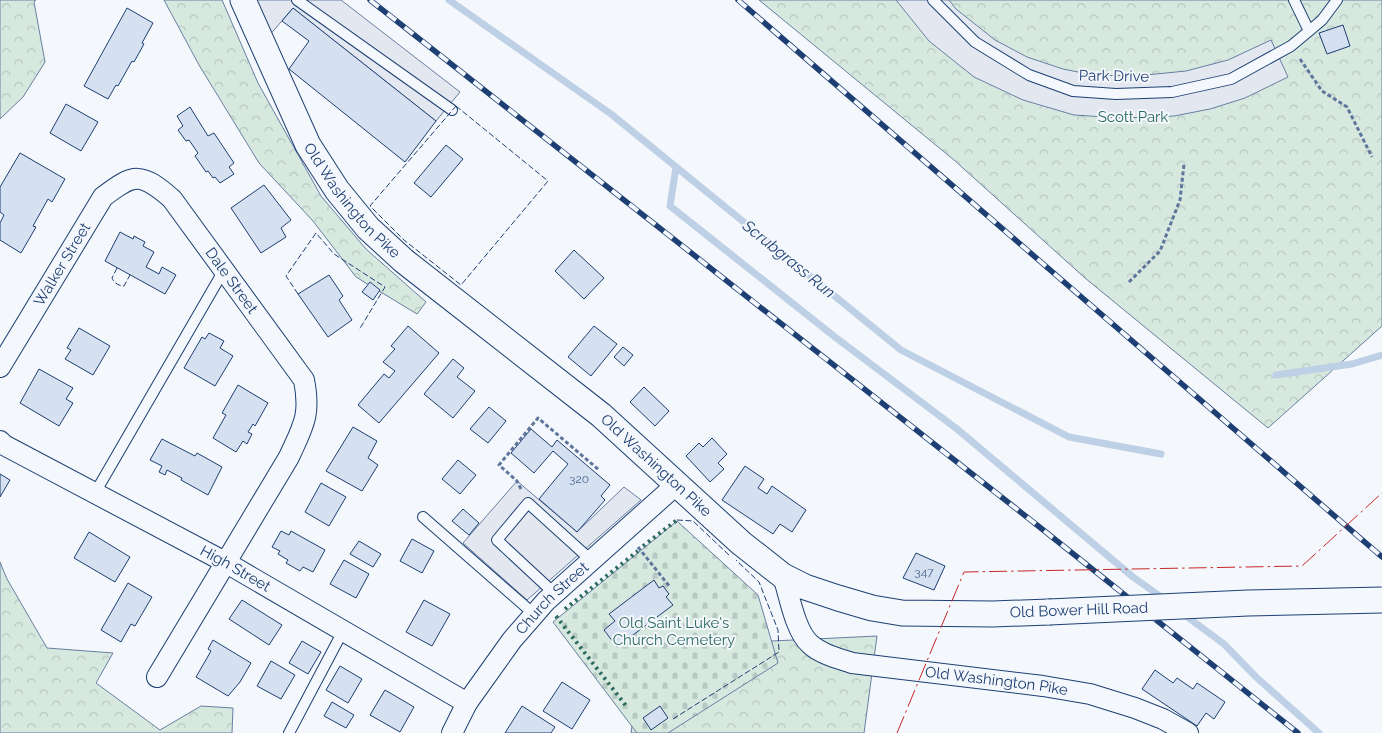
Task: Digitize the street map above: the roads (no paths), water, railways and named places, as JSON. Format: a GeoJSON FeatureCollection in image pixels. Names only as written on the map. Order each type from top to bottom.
{"type":"FeatureCollection","features":[{"type":"Feature","properties":{"kind":"street","name":"Old Washington Pike"},"geometry":{"type":"LineString","coordinates":[[243,0],[308,145],[337,190],[368,228],[404,261],[601,415],[740,543],[783,576],[799,627],[808,643],[823,652],[852,663],[1043,686],[1090,694],[1164,719],[1188,733]]}},
{"type":"Feature","properties":{"kind":"street","name":"Dale Street"},"geometry":{"type":"LineString","coordinates":[[139,178],[158,186],[172,199],[304,380],[308,398],[306,421],[289,457],[225,562]]}},
{"type":"Feature","properties":{"kind":"street","name":"Walker Street"},"geometry":{"type":"LineString","coordinates":[[0,367],[103,197],[122,182],[139,178]]}},
{"type":"Feature","properties":{"kind":"street","name":"High Street"},"geometry":{"type":"LineString","coordinates":[[0,441],[4,445],[225,562],[467,703]]}},
{"type":"Feature","properties":{"kind":"street","name":"Church Street"},"geometry":{"type":"LineString","coordinates":[[452,733],[467,703],[512,640],[534,614],[554,593],[676,485]]}},
{"type":"Feature","properties":{"kind":"street"},"geometry":{"type":"LineString","coordinates":[[157,677],[225,562]]}},
{"type":"Feature","properties":{"kind":"street","name":"Old Bower Hill Road"},"geometry":{"type":"LineString","coordinates":[[783,576],[805,587],[838,598],[872,608],[902,613],[993,614],[1248,603],[1382,600]]}},
{"type":"Feature","properties":{"kind":"lane"},"geometry":{"type":"LineString","coordinates":[[297,0],[452,110]]}},
{"type":"Feature","properties":{"kind":"lane","name":"Park Drive"},"geometry":{"type":"LineString","coordinates":[[933,0],[975,42],[1029,75],[1073,90],[1116,94],[1172,92],[1230,79],[1292,46],[1322,20],[1337,0]]}},
{"type":"Feature","properties":{"kind":"lane"},"geometry":{"type":"LineString","coordinates":[[1294,0],[1309,31]]}},
{"type":"Feature","properties":{"kind":"lane"},"geometry":{"type":"LineString","coordinates":[[95,493],[224,270]]}},
{"type":"Feature","properties":{"kind":"lane"},"geometry":{"type":"LineString","coordinates":[[554,593],[497,540],[528,504],[592,561]]}},
{"type":"Feature","properties":{"kind":"lane"},"geometry":{"type":"LineString","coordinates":[[423,517],[534,614]]}},
{"type":"Feature","properties":{"kind":"lane"},"geometry":{"type":"LineString","coordinates":[[289,733],[343,631]]}},
{"type":"Feature","properties":{"kind":"waterway","name":"Scrubgrass Run"},"geometry":{"type":"LineString","coordinates":[[449,0],[611,114],[901,350],[1069,437],[1161,454]]}},
{"type":"Feature","properties":{"kind":"waterway"},"geometry":{"type":"LineString","coordinates":[[676,167],[670,206],[835,337],[957,429],[1133,577],[1164,599]]}},
{"type":"Feature","properties":{"kind":"waterway","name":"Scrubgrass Run"},"geometry":{"type":"LineString","coordinates":[[1276,375],[1352,364],[1382,355]]}},
{"type":"Feature","properties":{"kind":"waterway"},"geometry":{"type":"LineString","coordinates":[[1182,613],[1224,644],[1256,677],[1319,733]]}},
{"type":"Feature","properties":{"kind":"railway"},"geometry":{"type":"LineString","coordinates":[[370,0],[1298,733]]}},
{"type":"Feature","properties":{"kind":"railway"},"geometry":{"type":"LineString","coordinates":[[738,0],[1382,557]]}},
{"type":"Feature","properties":{"kind":"park label","name":"Scott Park"},"geometry":{"type":"Point","coordinates":[1133,117]}},
{"type":"Feature","properties":{"kind":"park label","name":"Old Saint Luke's Church Cemetery"},"geometry":{"type":"Point","coordinates":[674,632]}}]}
